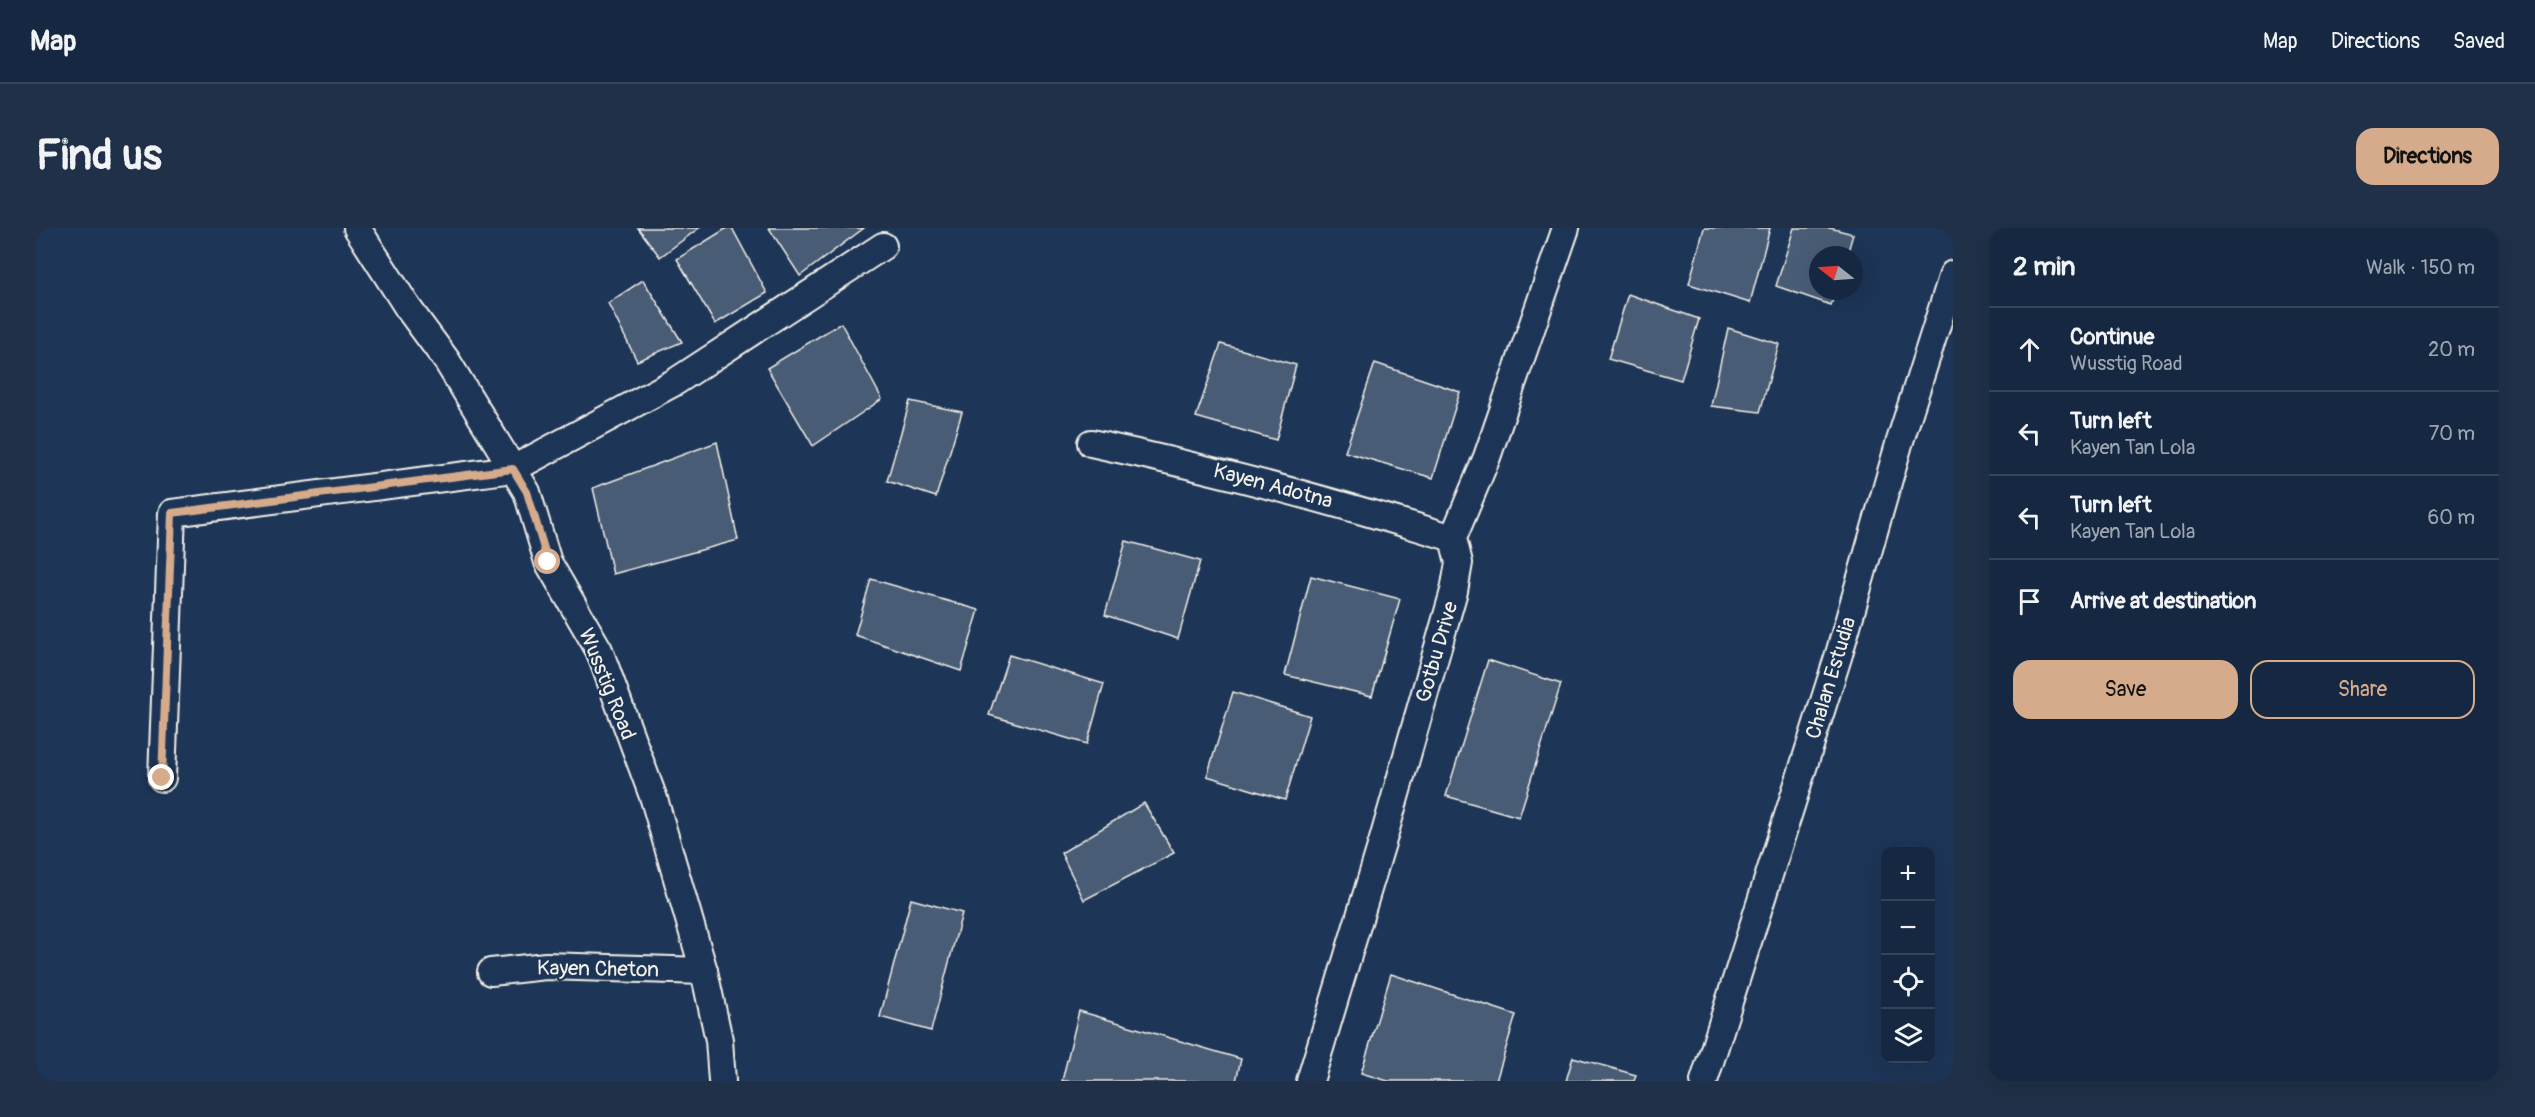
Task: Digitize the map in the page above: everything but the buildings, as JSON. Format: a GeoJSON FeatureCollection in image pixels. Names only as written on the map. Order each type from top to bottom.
{"type":"FeatureCollection","features":[{"type":"Feature","properties":{"kind":"street","name":"Wusstig Road"},"geometry":{"type":"LineString","coordinates":[[357,228],[408,308],[447,361],[527,492],[548,562],[598,650],[654,799],[704,970],[719,1040],[722,1081]]}},
{"type":"Feature","properties":{"kind":"street"},"geometry":{"type":"LineString","coordinates":[[1453,538],[1487,457],[1566,228]]}},
{"type":"Feature","properties":{"kind":"street"},"geometry":{"type":"LineString","coordinates":[[162,778],[172,513],[513,469],[675,382],[883,246]]}},
{"type":"Feature","properties":{"kind":"street","name":"Chalan Estudia"},"geometry":{"type":"LineString","coordinates":[[1704,1081],[1839,654],[1899,444],[1953,274]]}},
{"type":"Feature","properties":{"kind":"street","name":"Kayen Adotna"},"geometry":{"type":"LineString","coordinates":[[1091,443],[1216,470],[1338,503],[1453,538]]}},
{"type":"Feature","properties":{"kind":"street","name":"Gotbu Drive"},"geometry":{"type":"LineString","coordinates":[[1310,1081],[1382,843],[1454,591],[1459,563],[1453,538]]}},
{"type":"Feature","properties":{"kind":"street","name":"Kayen Cheton"},"geometry":{"type":"LineString","coordinates":[[492,972],[546,966],[704,970]]}},
{"type":"Feature","properties":{"kind":"route"},"geometry":{"type":"LineString","coordinates":[[162,778],[172,513],[513,469],[527,492],[548,562]]}}]}
